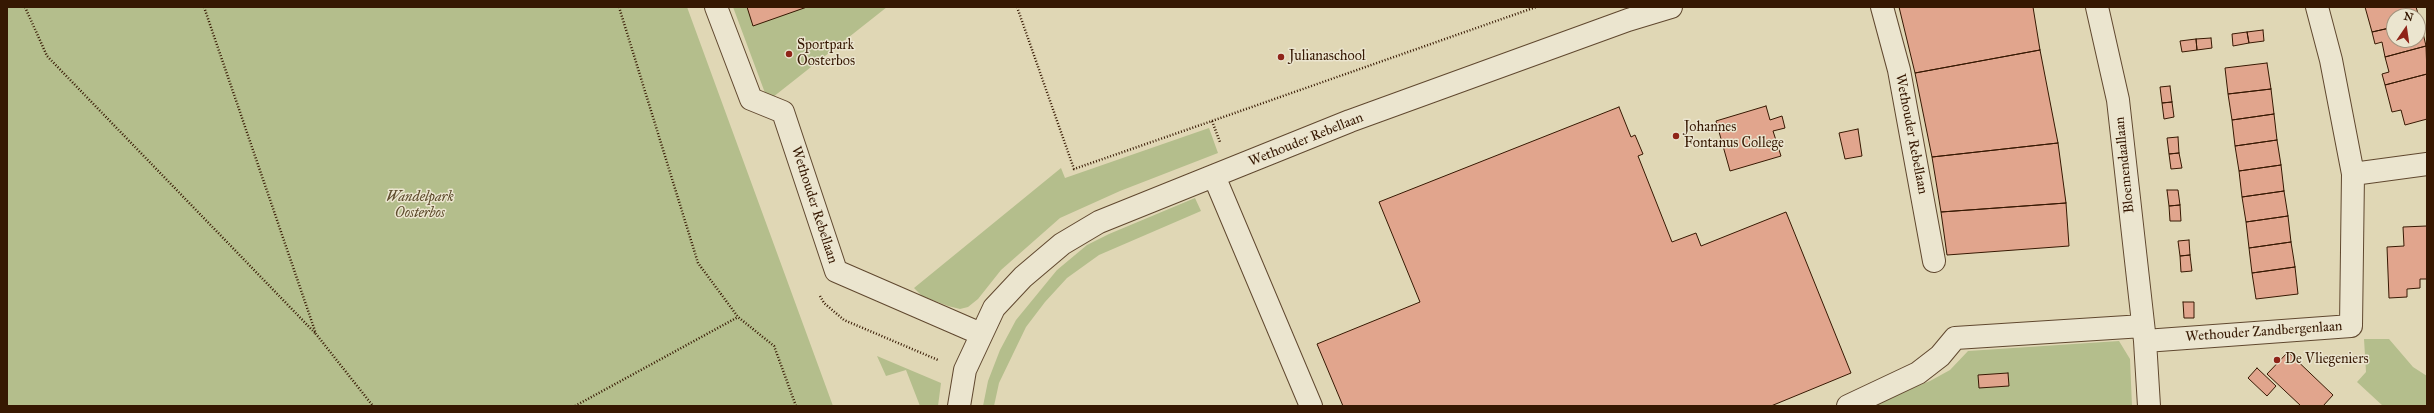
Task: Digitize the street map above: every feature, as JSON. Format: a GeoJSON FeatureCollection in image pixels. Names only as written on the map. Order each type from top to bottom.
{"type":"FeatureCollection","features":[{"type":"Feature","properties":{"kind":"street","name":"Wethouder Rebellaan"},"geometry":{"type":"LineString","coordinates":[[716,7],[751,99],[783,112],[836,271],[981,334]]}},
{"type":"Feature","properties":{"kind":"street","name":"Wethouder Rebellaan"},"geometry":{"type":"LineString","coordinates":[[959,406],[965,370],[994,308],[1023,276],[1062,244],[1099,222],[1350,121],[1625,14],[1671,7]]}},
{"type":"Feature","properties":{"kind":"street","name":"Wethouder Rebellaan"},"geometry":{"type":"LineString","coordinates":[[1882,7],[1899,70],[1934,261]]}},
{"type":"Feature","properties":{"kind":"street","name":"Bloemendaallaan"},"geometry":{"type":"LineString","coordinates":[[2097,7],[2118,100],[2144,333],[2149,406]]}},
{"type":"Feature","properties":{"kind":"street","name":"Wethouder Zandbergenlaan"},"geometry":{"type":"LineString","coordinates":[[2144,333],[2351,326],[2353,174],[2331,60],[2317,7]]}},
{"type":"Feature","properties":{"kind":"street"},"geometry":{"type":"LineString","coordinates":[[2353,174],[2427,164]]}},
{"type":"Feature","properties":{"kind":"street"},"geometry":{"type":"LineString","coordinates":[[1222,173],[1310,406]]}},
{"type":"Feature","properties":{"kind":"street"},"geometry":{"type":"LineString","coordinates":[[1848,406],[1918,373],[1940,356],[1955,338],[2144,333]]}},
{"type":"Feature","properties":{"kind":"path"},"geometry":{"type":"LineString","coordinates":[[25,7],[47,56],[316,334],[373,406]]}},
{"type":"Feature","properties":{"kind":"path"},"geometry":{"type":"LineString","coordinates":[[204,7],[316,334]]}},
{"type":"Feature","properties":{"kind":"path"},"geometry":{"type":"LineString","coordinates":[[619,7],[698,263],[738,317],[774,346],[796,406]]}},
{"type":"Feature","properties":{"kind":"path"},"geometry":{"type":"LineString","coordinates":[[1017,7],[1074,169],[1536,7]]}},
{"type":"Feature","properties":{"kind":"path"},"geometry":{"type":"LineString","coordinates":[[1212,121],[1222,173]]}},
{"type":"Feature","properties":{"kind":"path"},"geometry":{"type":"LineString","coordinates":[[575,406],[738,317]]}},
{"type":"Feature","properties":{"kind":"green space","name":"Wandelpark Oosterbos"},"geometry":{"type":"Polygon","coordinates":[[[7,7],[687,7],[833,406],[7,406],[7,7]]]}},
{"type":"Feature","properties":{"kind":"green space","name":"Sportpark Oosterbos"},"geometry":{"type":"Polygon","coordinates":[[[733,7],[887,7],[768,101],[733,7]]]}},
{"type":"Feature","properties":{"kind":"green space"},"geometry":{"type":"Polygon","coordinates":[[[1209,128],[1218,153],[1120,191],[1060,218],[1001,270],[978,299],[968,307],[960,309],[948,306],[922,296],[914,288],[1061,168],[1065,178],[1209,128]]]}},
{"type":"Feature","properties":{"kind":"green space"},"geometry":{"type":"Polygon","coordinates":[[[1195,198],[1201,211],[1099,255],[1067,278],[1045,302],[1026,327],[999,383],[994,406],[983,406],[988,381],[1000,350],[1016,320],[1057,270],[1087,245],[1109,234],[1195,198]]]}},
{"type":"Feature","properties":{"kind":"green space"},"geometry":{"type":"Polygon","coordinates":[[[2364,339],[2389,339],[2413,367],[2427,376],[2427,406],[2383,406],[2357,382],[2366,372],[2364,339]]]}},
{"type":"Feature","properties":{"kind":"green space"},"geometry":{"type":"Polygon","coordinates":[[[2119,341],[2130,359],[2132,406],[1865,406],[1930,381],[1950,370],[1968,351],[2119,341]]]}},
{"type":"Feature","properties":{"kind":"green space"},"geometry":{"type":"Polygon","coordinates":[[[877,356],[941,383],[938,406],[920,406],[906,370],[886,376],[877,356]]]}},
{"type":"Feature","properties":{"kind":"building"},"geometry":{"type":"Polygon","coordinates":[[[747,7],[807,7],[753,26],[747,7]]]}},
{"type":"Feature","properties":{"kind":"building"},"geometry":{"type":"Polygon","coordinates":[[[1899,7],[2033,7],[2040,50],[1915,73],[1899,7]]]}},
{"type":"Feature","properties":{"kind":"building"},"geometry":{"type":"Polygon","coordinates":[[[2365,7],[2416,7],[2386,8],[2386,29],[2372,32],[2365,7]]]}},
{"type":"Feature","properties":{"kind":"building"},"geometry":{"type":"Polygon","coordinates":[[[2386,29],[2386,48],[2419,48],[2385,57],[2382,42],[2375,44],[2372,32],[2386,29]]]}},
{"type":"Feature","properties":{"kind":"building"},"geometry":{"type":"Polygon","coordinates":[[[2263,30],[2264,41],[2249,43],[2247,32],[2263,30]]]}},
{"type":"Feature","properties":{"kind":"building"},"geometry":{"type":"Polygon","coordinates":[[[2247,32],[2249,43],[2233,46],[2232,34],[2247,32]]]}},
{"type":"Feature","properties":{"kind":"building"},"geometry":{"type":"Polygon","coordinates":[[[2211,38],[2212,48],[2197,50],[2196,39],[2211,38]]]}},
{"type":"Feature","properties":{"kind":"building"},"geometry":{"type":"Polygon","coordinates":[[[2196,39],[2197,50],[2182,52],[2180,41],[2196,39]]]}},
{"type":"Feature","properties":{"kind":"building"},"geometry":{"type":"Polygon","coordinates":[[[2426,46],[2427,74],[2385,85],[2382,74],[2389,72],[2385,57],[2419,48],[2426,48],[2426,46]]]}},
{"type":"Feature","properties":{"kind":"building"},"geometry":{"type":"Polygon","coordinates":[[[2040,50],[2058,143],[1932,157],[1915,73],[2040,50]]]}},
{"type":"Feature","properties":{"kind":"building"},"geometry":{"type":"Polygon","coordinates":[[[2267,63],[2271,89],[2228,94],[2225,68],[2267,63]]]}},
{"type":"Feature","properties":{"kind":"building"},"geometry":{"type":"Polygon","coordinates":[[[2427,74],[2427,119],[2405,125],[2401,110],[2392,112],[2385,85],[2427,74]]]}},
{"type":"Feature","properties":{"kind":"building"},"geometry":{"type":"Polygon","coordinates":[[[2170,86],[2172,102],[2162,103],[2160,87],[2170,86]]]}},
{"type":"Feature","properties":{"kind":"building"},"geometry":{"type":"Polygon","coordinates":[[[2271,89],[2274,114],[2232,120],[2228,94],[2271,89]]]}},
{"type":"Feature","properties":{"kind":"building"},"geometry":{"type":"Polygon","coordinates":[[[2172,102],[2174,117],[2164,119],[2162,103],[2172,102]]]}},
{"type":"Feature","properties":{"kind":"building"},"geometry":{"type":"Polygon","coordinates":[[[1766,106],[1770,120],[1782,116],[1785,128],[1773,131],[1781,156],[1730,171],[1716,121],[1766,106]]]}},
{"type":"Feature","properties":{"kind":"building"},"geometry":{"type":"Polygon","coordinates":[[[1619,107],[1631,137],[1635,135],[1643,154],[1638,156],[1672,242],[1696,233],[1701,246],[1786,212],[1851,373],[1771,406],[1343,406],[1317,344],[1420,302],[1379,202],[1619,107]]]}},
{"type":"Feature","properties":{"kind":"building"},"geometry":{"type":"Polygon","coordinates":[[[2274,114],[2277,140],[2235,146],[2232,120],[2274,114]]]}},
{"type":"Feature","properties":{"kind":"building"},"geometry":{"type":"Polygon","coordinates":[[[1858,129],[1862,156],[1845,159],[1839,133],[1858,129]]]}},
{"type":"Feature","properties":{"kind":"building"},"geometry":{"type":"Polygon","coordinates":[[[2178,137],[2179,153],[2169,154],[2167,138],[2178,137]]]}},
{"type":"Feature","properties":{"kind":"building"},"geometry":{"type":"Polygon","coordinates":[[[2277,140],[2281,165],[2239,171],[2235,146],[2277,140]]]}},
{"type":"Feature","properties":{"kind":"building"},"geometry":{"type":"Polygon","coordinates":[[[2058,143],[2066,203],[1941,212],[1932,157],[2058,143]]]}},
{"type":"Feature","properties":{"kind":"building"},"geometry":{"type":"Polygon","coordinates":[[[2179,153],[2182,168],[2171,169],[2169,154],[2179,153]]]}},
{"type":"Feature","properties":{"kind":"building"},"geometry":{"type":"Polygon","coordinates":[[[2281,165],[2284,191],[2242,197],[2239,171],[2281,165]]]}},
{"type":"Feature","properties":{"kind":"building"},"geometry":{"type":"Polygon","coordinates":[[[2167,190],[2178,190],[2180,205],[2169,206],[2167,190]]]}},
{"type":"Feature","properties":{"kind":"building"},"geometry":{"type":"Polygon","coordinates":[[[2284,191],[2288,216],[2246,222],[2242,197],[2284,191]]]}},
{"type":"Feature","properties":{"kind":"building"},"geometry":{"type":"Polygon","coordinates":[[[2066,203],[2069,246],[1947,255],[1941,212],[2066,203]]]}},
{"type":"Feature","properties":{"kind":"building"},"geometry":{"type":"Polygon","coordinates":[[[2180,205],[2181,221],[2170,221],[2169,206],[2180,205]]]}},
{"type":"Feature","properties":{"kind":"building"},"geometry":{"type":"Polygon","coordinates":[[[2288,216],[2291,242],[2249,248],[2246,222],[2288,216]]]}},
{"type":"Feature","properties":{"kind":"building"},"geometry":{"type":"Polygon","coordinates":[[[2427,226],[2427,279],[2420,279],[2420,288],[2407,289],[2407,297],[2389,298],[2387,247],[2404,246],[2403,227],[2427,226]]]}},
{"type":"Feature","properties":{"kind":"building"},"geometry":{"type":"Polygon","coordinates":[[[2189,240],[2190,255],[2180,256],[2178,241],[2189,240]]]}},
{"type":"Feature","properties":{"kind":"building"},"geometry":{"type":"Polygon","coordinates":[[[2291,242],[2295,267],[2252,273],[2249,248],[2291,242]]]}},
{"type":"Feature","properties":{"kind":"building"},"geometry":{"type":"Polygon","coordinates":[[[2190,255],[2192,271],[2181,272],[2180,256],[2190,255]]]}},
{"type":"Feature","properties":{"kind":"building"},"geometry":{"type":"Polygon","coordinates":[[[2295,267],[2298,294],[2256,299],[2252,273],[2295,267]]]}},
{"type":"Feature","properties":{"kind":"building"},"geometry":{"type":"Polygon","coordinates":[[[2183,302],[2194,302],[2194,318],[2184,318],[2183,302]]]}},
{"type":"Feature","properties":{"kind":"building"},"geometry":{"type":"Polygon","coordinates":[[[2288,352],[2333,395],[2323,406],[2301,406],[2267,374],[2288,352]]]}},
{"type":"Feature","properties":{"kind":"building"},"geometry":{"type":"Polygon","coordinates":[[[2257,368],[2276,386],[2267,396],[2248,378],[2257,368]]]}},
{"type":"Feature","properties":{"kind":"building"},"geometry":{"type":"Polygon","coordinates":[[[2008,373],[2009,386],[1979,388],[1978,375],[2008,373]]]}},
{"type":"Feature","properties":{"kind":"place","name":"Sportpark Oosterbos"},"geometry":{"type":"Point","coordinates":[789,54]}},
{"type":"Feature","properties":{"kind":"place","name":"Julianaschool"},"geometry":{"type":"Point","coordinates":[1281,57]}},
{"type":"Feature","properties":{"kind":"place","name":"Johannes Fontanus College"},"geometry":{"type":"Point","coordinates":[1676,136]}},
{"type":"Feature","properties":{"kind":"place","name":"De Vliegeniers"},"geometry":{"type":"Point","coordinates":[2277,360]}}]}
